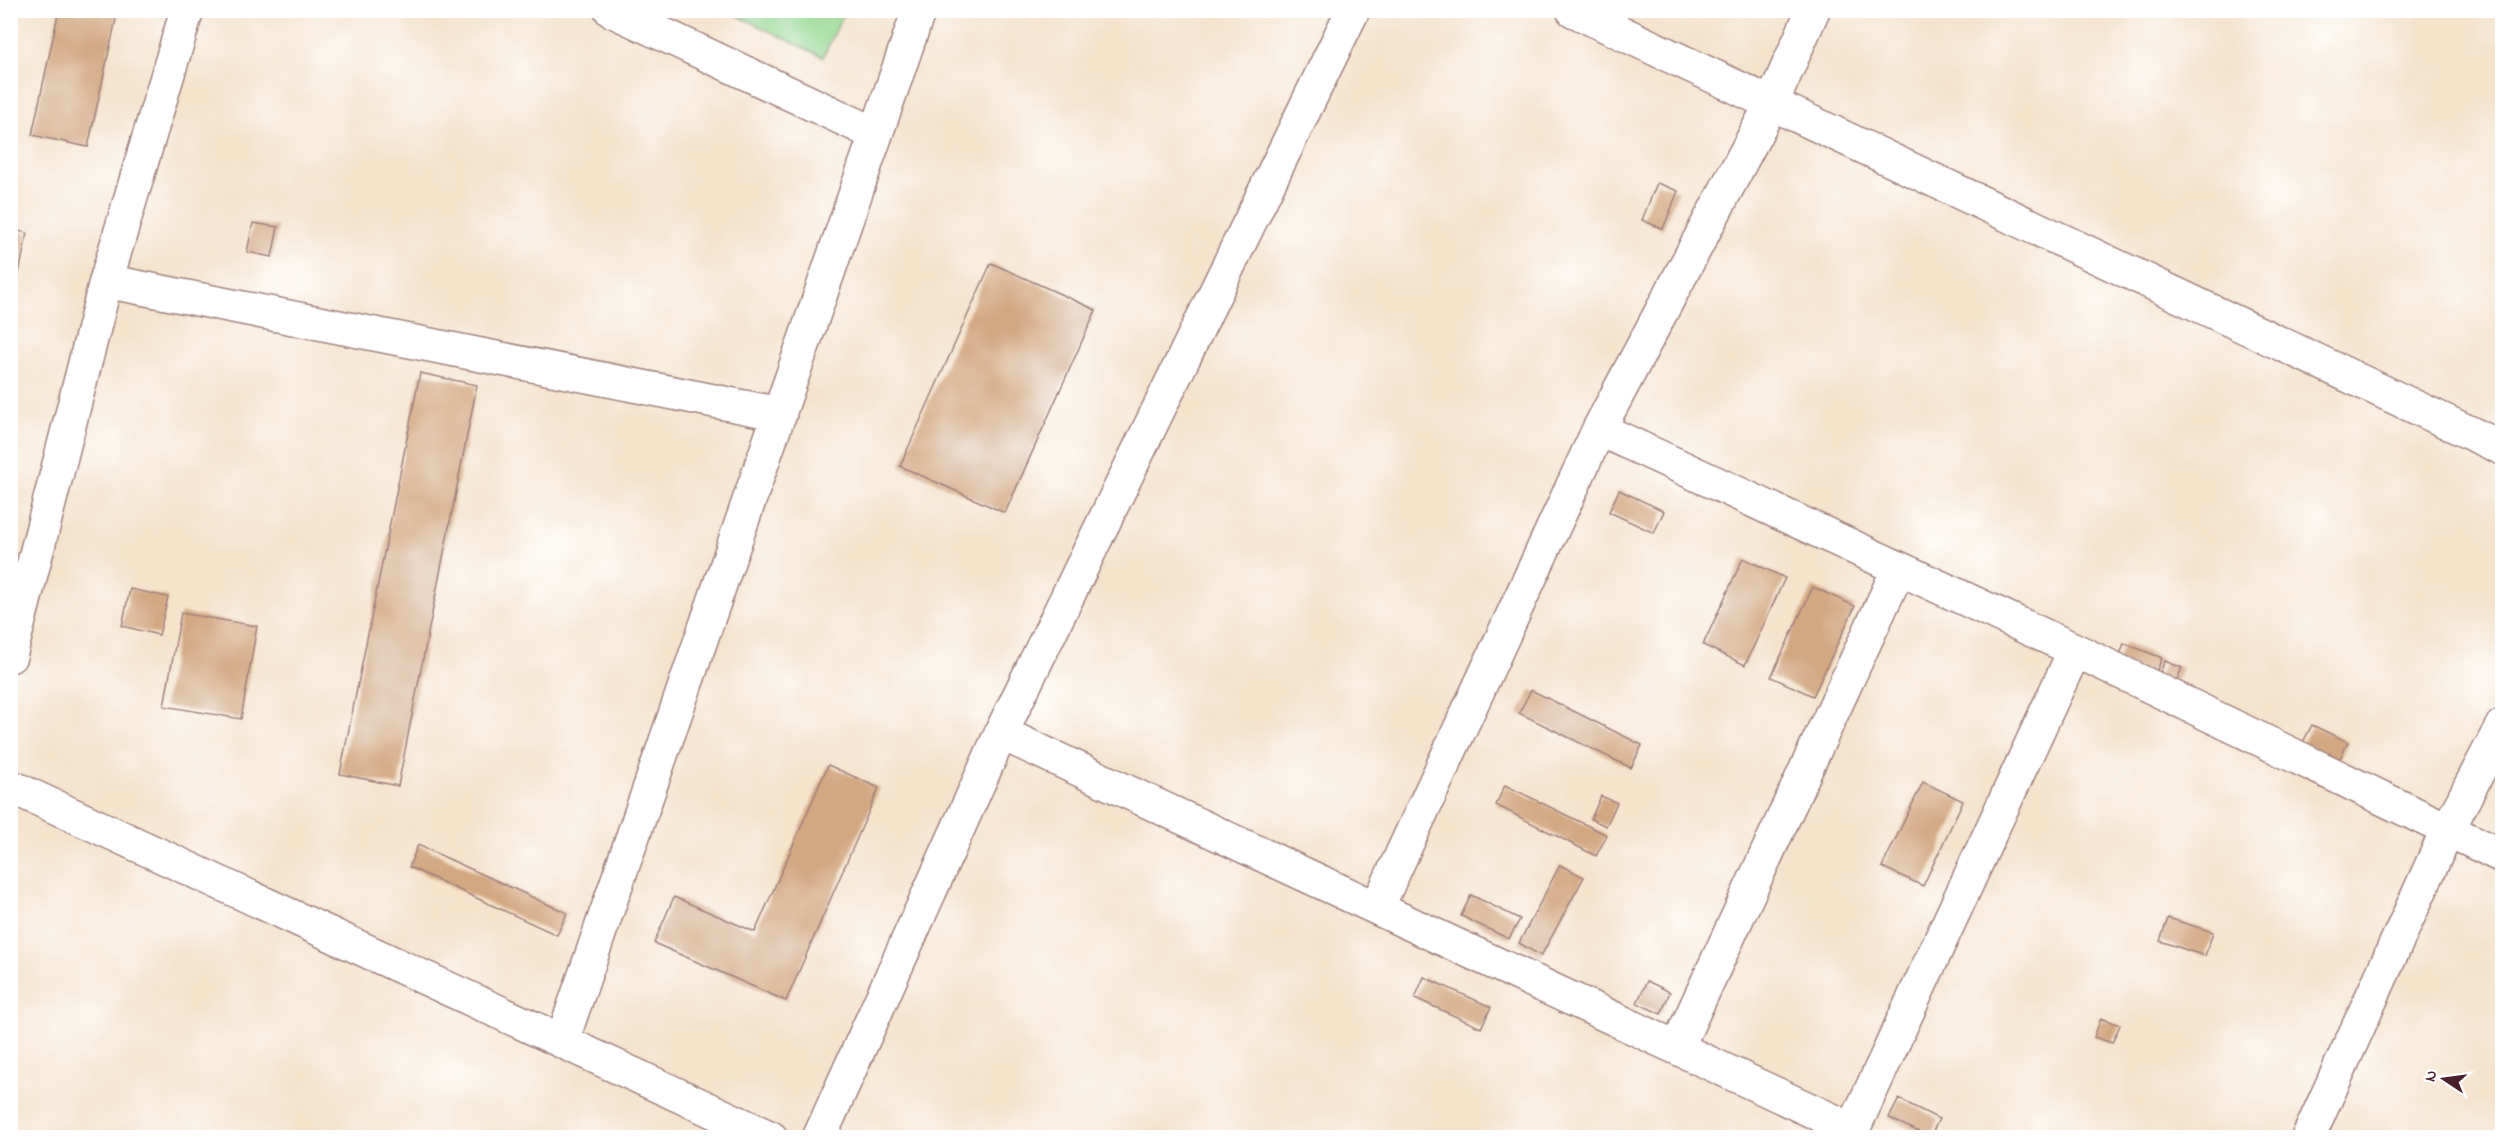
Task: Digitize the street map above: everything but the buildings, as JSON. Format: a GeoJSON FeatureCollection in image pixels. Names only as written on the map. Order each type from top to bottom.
{"type":"FeatureCollection","features":[{"type":"Feature","properties":{"kind":"street"},"geometry":{"type":"LineString","coordinates":[[10,656],[106,281],[187,10]]}},
{"type":"Feature","properties":{"kind":"street"},"geometry":{"type":"LineString","coordinates":[[610,10],[876,134]]}},
{"type":"Feature","properties":{"kind":"street"},"geometry":{"type":"LineString","coordinates":[[562,1041],[919,10]]}},
{"type":"Feature","properties":{"kind":"street"},"geometry":{"type":"LineString","coordinates":[[819,1137],[1001,733],[1353,10]]}},
{"type":"Feature","properties":{"kind":"street"},"geometry":{"type":"LineString","coordinates":[[1573,10],[2502,448]]}},
{"type":"Feature","properties":{"kind":"street"},"geometry":{"type":"LineString","coordinates":[[1377,908],[1599,429],[1772,103],[1813,10]]}},
{"type":"Feature","properties":{"kind":"street"},"geometry":{"type":"LineString","coordinates":[[106,281],[780,414]]}},
{"type":"Feature","properties":{"kind":"street"},"geometry":{"type":"LineString","coordinates":[[1599,429],[2075,650],[2502,856]]}},
{"type":"Feature","properties":{"kind":"street"},"geometry":{"type":"LineString","coordinates":[[1677,1048],[1899,568]]}},
{"type":"Feature","properties":{"kind":"street"},"geometry":{"type":"LineString","coordinates":[[1001,733],[1677,1048],[1851,1134],[2075,650]]}},
{"type":"Feature","properties":{"kind":"street"},"geometry":{"type":"LineString","coordinates":[[2308,1137],[2447,831],[2502,726]]}},
{"type":"Feature","properties":{"kind":"street"},"geometry":{"type":"LineString","coordinates":[[10,786],[771,1137]]}},
{"type":"Feature","properties":{"kind":"green space"},"geometry":{"type":"Polygon","coordinates":[[[728,11],[845,11],[823,57],[728,11]]]}}]}
